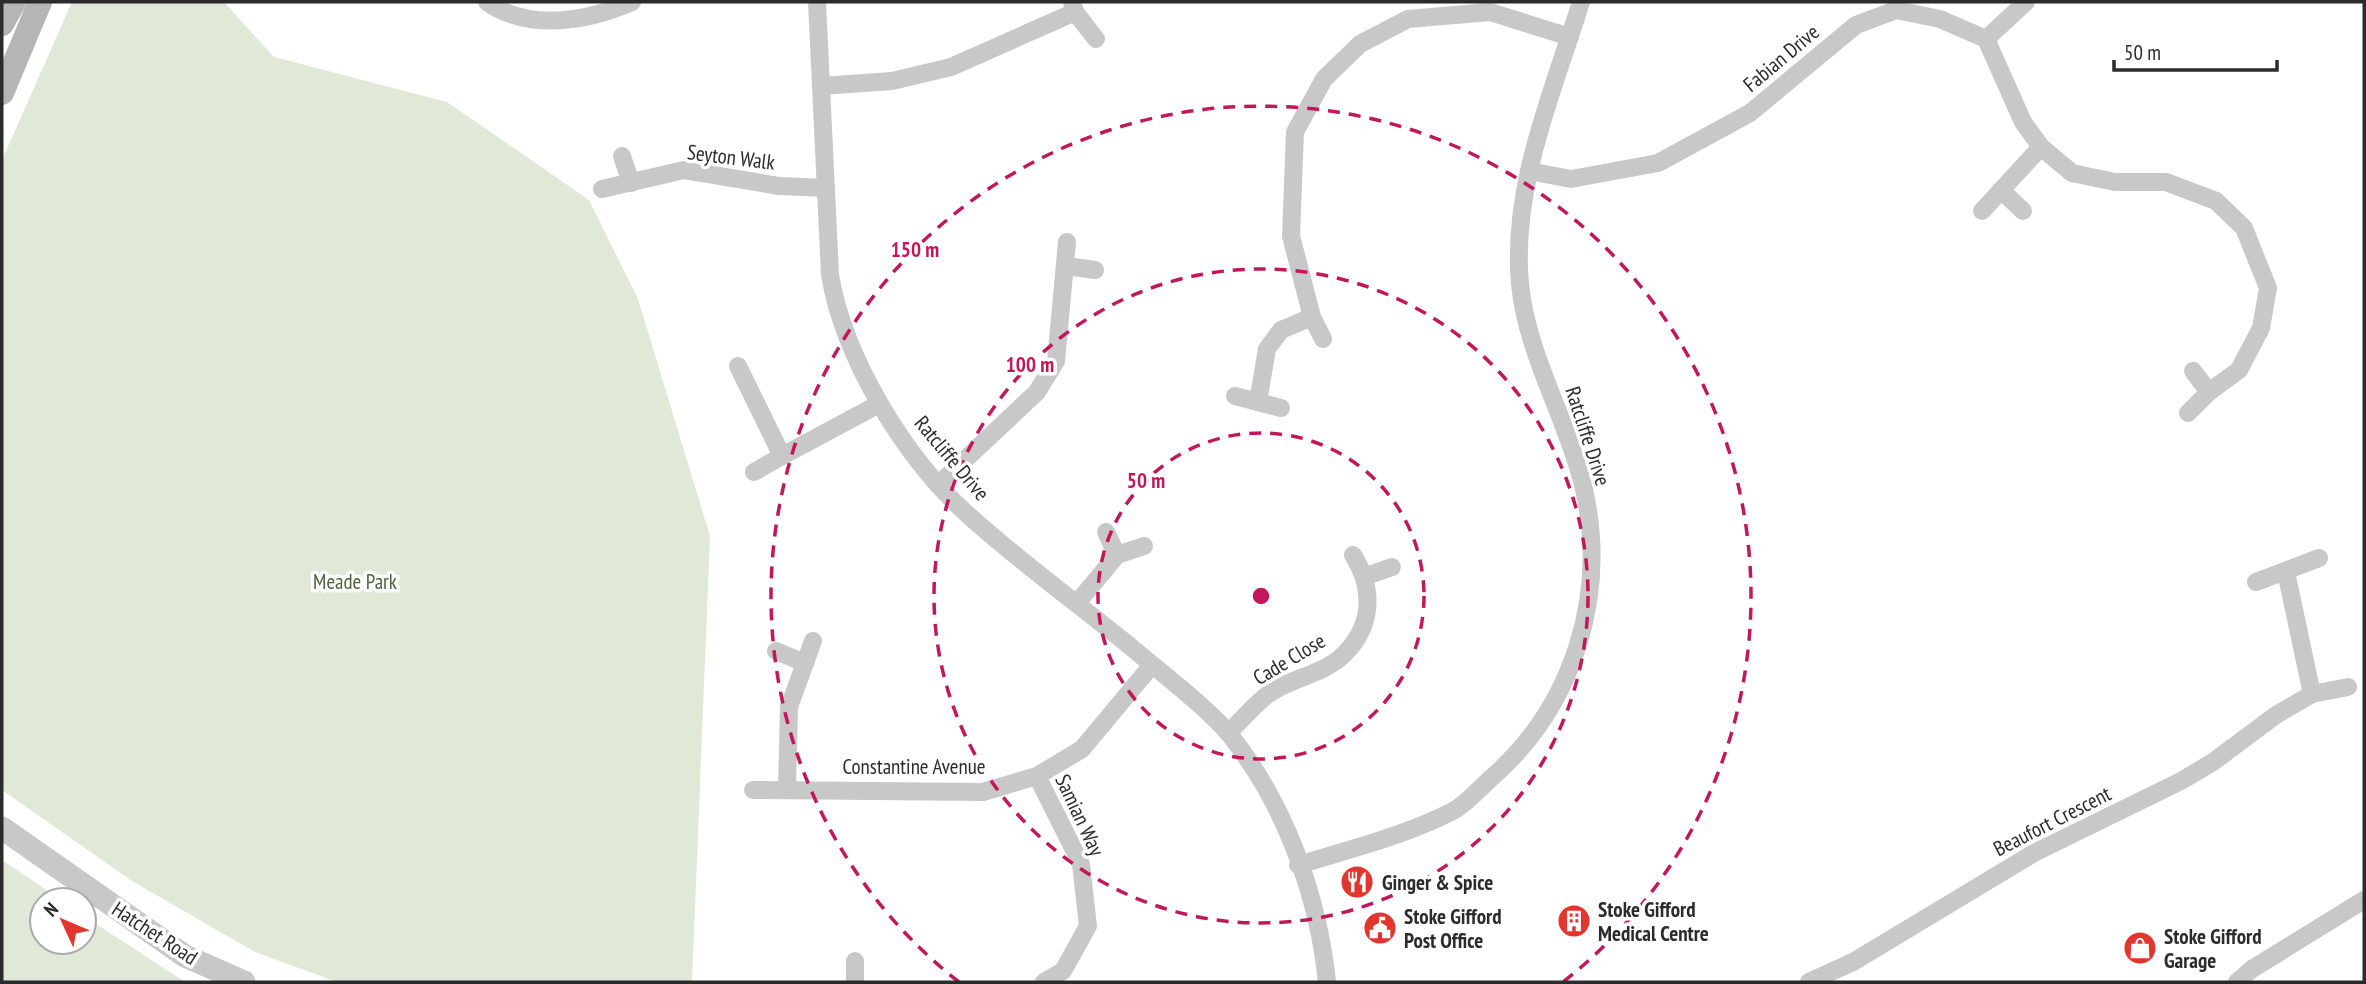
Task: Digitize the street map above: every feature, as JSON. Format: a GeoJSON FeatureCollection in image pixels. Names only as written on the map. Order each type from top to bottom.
{"type":"FeatureCollection","features":[{"type":"Feature","properties":{"kind":"main road"},"geometry":{"type":"LineString","coordinates":[[2,24],[14,2]]}},
{"type":"Feature","properties":{"kind":"main road"},"geometry":{"type":"LineString","coordinates":[[2,93],[40,2]]}},
{"type":"Feature","properties":{"kind":"street"},"geometry":{"type":"LineString","coordinates":[[487,2],[497,9],[551,22],[601,15],[632,2]]}},
{"type":"Feature","properties":{"kind":"street","name":"Ratcliffe Drive"},"geometry":{"type":"LineString","coordinates":[[817,2],[830,275],[836,309],[849,345],[879,404],[939,484],[967,514],[1152,664],[1228,733],[1275,800],[1319,923],[1327,982]]}},
{"type":"Feature","properties":{"kind":"street"},"geometry":{"type":"LineString","coordinates":[[1402,2],[1408,19]]}},
{"type":"Feature","properties":{"kind":"street","name":"Ratcliffe Drive"},"geometry":{"type":"LineString","coordinates":[[1298,865],[1406,833],[1455,810],[1512,761],[1537,730],[1559,694],[1585,628],[1593,556],[1583,485],[1527,333],[1520,282],[1521,231],[1529,171],[1581,2]]}},
{"type":"Feature","properties":{"kind":"street"},"geometry":{"type":"LineString","coordinates":[[2026,2],[1986,39],[2023,122],[2041,147],[2072,173],[2115,182],[2166,181],[2216,201],[2244,228],[2267,288],[2261,328],[2239,370],[2188,412]]}},
{"type":"Feature","properties":{"kind":"street"},"geometry":{"type":"LineString","coordinates":[[821,86],[892,81],[951,67],[1074,7],[1096,39]]}},
{"type":"Feature","properties":{"kind":"street","name":"Fabian Drive"},"geometry":{"type":"LineString","coordinates":[[1529,171],[1572,180],[1658,163],[1750,113],[1856,25],[1896,10],[1940,19],[1986,39]]}},
{"type":"Feature","properties":{"kind":"street"},"geometry":{"type":"LineString","coordinates":[[1323,339],[1312,317],[1291,236],[1295,132],[1324,79],[1360,44],[1408,19],[1490,12],[1570,37]]}},
{"type":"Feature","properties":{"kind":"street"},"geometry":{"type":"LineString","coordinates":[[1982,211],[2041,147]]}},
{"type":"Feature","properties":{"kind":"street"},"geometry":{"type":"LineString","coordinates":[[622,156],[631,183]]}},
{"type":"Feature","properties":{"kind":"street","name":"Seyton Walk"},"geometry":{"type":"LineString","coordinates":[[602,189],[684,170],[779,186],[826,188]]}},
{"type":"Feature","properties":{"kind":"street"},"geometry":{"type":"LineString","coordinates":[[2001,190],[2023,211]]}},
{"type":"Feature","properties":{"kind":"street"},"geometry":{"type":"LineString","coordinates":[[939,484],[1037,392],[1056,361],[1067,242]]}},
{"type":"Feature","properties":{"kind":"street"},"geometry":{"type":"LineString","coordinates":[[1066,266],[1095,270]]}},
{"type":"Feature","properties":{"kind":"street"},"geometry":{"type":"LineString","coordinates":[[1258,402],[1267,349],[1281,330],[1312,317]]}},
{"type":"Feature","properties":{"kind":"street"},"geometry":{"type":"LineString","coordinates":[[738,366],[782,456]]}},
{"type":"Feature","properties":{"kind":"street"},"geometry":{"type":"LineString","coordinates":[[2193,371],[2209,392]]}},
{"type":"Feature","properties":{"kind":"street"},"geometry":{"type":"LineString","coordinates":[[1235,396],[1281,408]]}},
{"type":"Feature","properties":{"kind":"street"},"geometry":{"type":"LineString","coordinates":[[754,472],[879,404]]}},
{"type":"Feature","properties":{"kind":"street"},"geometry":{"type":"LineString","coordinates":[[1105,532],[1117,555]]}},
{"type":"Feature","properties":{"kind":"street"},"geometry":{"type":"LineString","coordinates":[[1077,603],[1117,555],[1144,546]]}},
{"type":"Feature","properties":{"kind":"street"},"geometry":{"type":"LineString","coordinates":[[1353,555],[1366,576],[1392,567]]}},
{"type":"Feature","properties":{"kind":"street"},"geometry":{"type":"LineString","coordinates":[[2256,582],[2319,558]]}},
{"type":"Feature","properties":{"kind":"street"},"geometry":{"type":"LineString","coordinates":[[2286,572],[2312,694]]}},
{"type":"Feature","properties":{"kind":"street","name":"Cade Close"},"geometry":{"type":"LineString","coordinates":[[1228,733],[1268,694],[1340,658],[1364,627],[1368,600],[1366,576]]}},
{"type":"Feature","properties":{"kind":"street"},"geometry":{"type":"LineString","coordinates":[[787,788],[789,707],[813,641]]}},
{"type":"Feature","properties":{"kind":"street"},"geometry":{"type":"LineString","coordinates":[[776,651],[805,663]]}},
{"type":"Feature","properties":{"kind":"street","name":"Constantine Avenue"},"geometry":{"type":"LineString","coordinates":[[753,790],[787,788],[983,792],[1037,776],[1082,749],[1152,664]]}},
{"type":"Feature","properties":{"kind":"street","name":"Beaufort Crescent"},"geometry":{"type":"LineString","coordinates":[[1810,982],[1853,962],[2034,853],[2181,781],[2213,762],[2276,715],[2312,694],[2348,687]]}},
{"type":"Feature","properties":{"kind":"street","name":"Samian Way"},"geometry":{"type":"LineString","coordinates":[[1037,776],[1082,864],[1088,926],[1063,971],[1044,982]]}},
{"type":"Feature","properties":{"kind":"street","name":"Hatchet Road"},"geometry":{"type":"LineString","coordinates":[[2,828],[185,956],[244,982]]}},
{"type":"Feature","properties":{"kind":"street"},"geometry":{"type":"LineString","coordinates":[[2237,982],[2262,962],[2364,900]]}},
{"type":"Feature","properties":{"kind":"street"},"geometry":{"type":"LineString","coordinates":[[855,961],[855,982]]}},
{"type":"Feature","properties":{"kind":"green space","name":"Meade Park"},"geometry":{"type":"Polygon","coordinates":[[[72,2],[224,2],[274,57],[447,102],[589,200],[638,299],[710,536],[692,982],[337,982],[255,952],[132,881],[2,790],[2,160],[72,2]]]}},
{"type":"Feature","properties":{"kind":"green space"},"geometry":{"type":"Polygon","coordinates":[[[2,860],[40,886],[28,886],[28,956],[98,956],[98,925],[185,982],[2,982],[2,860]]]}},
{"type":"Feature","properties":{"kind":"place","name":"Ginger & Spice"},"geometry":{"type":"Point","coordinates":[1357,882]}},
{"type":"Feature","properties":{"kind":"place","name":"Stoke Gifford Medical Centre"},"geometry":{"type":"Point","coordinates":[1574,921]}},
{"type":"Feature","properties":{"kind":"place","name":"Stoke Gifford Post Office"},"geometry":{"type":"Point","coordinates":[1380,928]}},
{"type":"Feature","properties":{"kind":"place","name":"Stoke Gifford Garage"},"geometry":{"type":"Point","coordinates":[2140,948]}}]}
